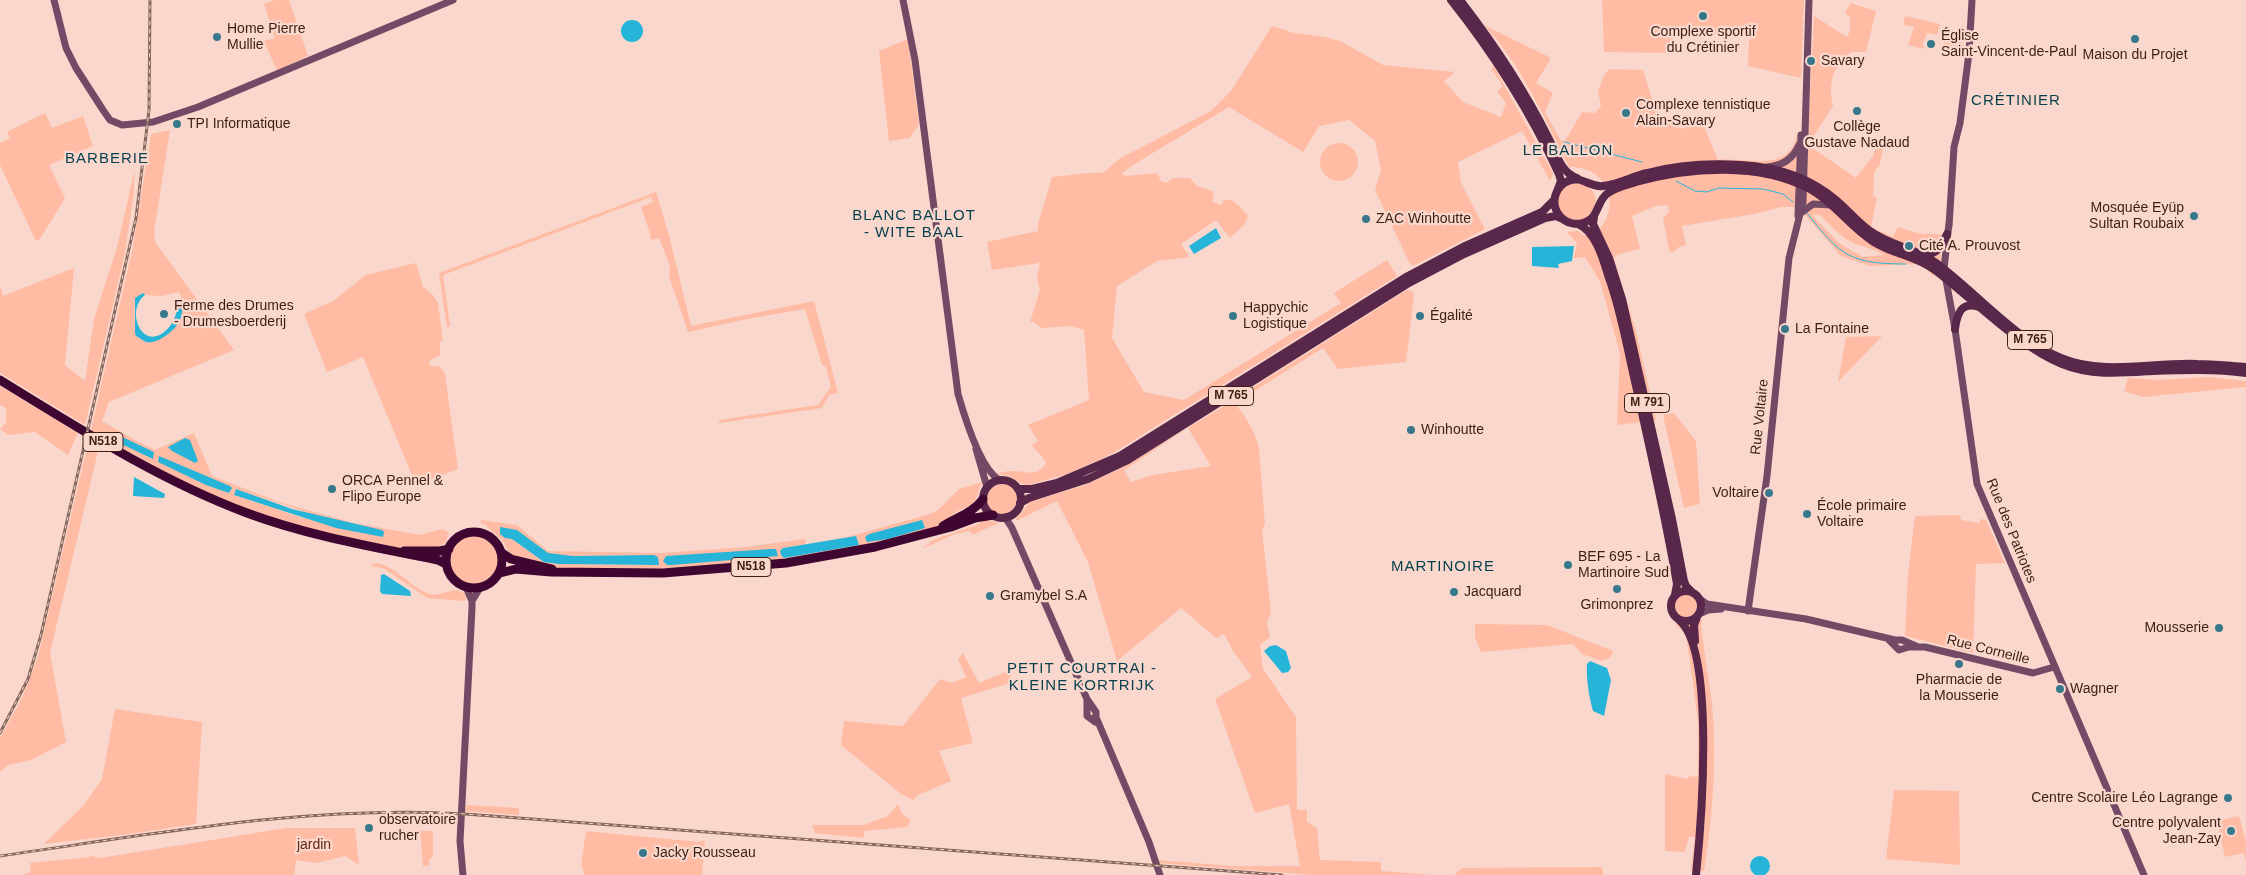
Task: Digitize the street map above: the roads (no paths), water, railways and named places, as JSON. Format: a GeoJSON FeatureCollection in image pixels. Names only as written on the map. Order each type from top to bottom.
{"type":"FeatureCollection","features":[{"type":"Feature","properties":{"kind":"highway","name":"N518"},"geometry":{"type":"LineString","coordinates":[[0,380],[115,449],[209,497],[247,513],[299,530],[391,552],[438,560],[446,564]]}},
{"type":"Feature","properties":{"kind":"highway","name":"N518"},"geometry":{"type":"LineString","coordinates":[[939,530],[956,517],[974,509],[983,499]]}},
{"type":"Feature","properties":{"kind":"highway","name":"N518"},"geometry":{"type":"LineString","coordinates":[[480,588],[491,583],[500,573],[516,569],[663,573],[757,566],[838,555],[890,544],[993,515]]}},
{"type":"Feature","properties":{"kind":"highway","name":"N518"},"geometry":{"type":"LineString","coordinates":[[391,552],[440,551],[449,549],[458,537],[470,532],[477,532],[491,536],[502,553],[511,559],[560,571]]}},
{"type":"Feature","properties":{"kind":"highway"},"geometry":{"type":"LineString","coordinates":[[449,549],[446,564],[454,580],[466,587],[480,588]]}},
{"type":"Feature","properties":{"kind":"highway"},"geometry":{"type":"LineString","coordinates":[[500,573],[503,565],[502,553]]}},
{"type":"Feature","properties":{"kind":"main road"},"geometry":{"type":"LineString","coordinates":[[1451,0],[1489,50],[1526,108],[1559,174],[1560,181],[1554,200],[1556,210],[1562,219],[1578,224],[1587,222],[1595,215],[1599,203],[1598,192],[1591,184],[1570,175],[1564,168],[1521,86],[1460,0]]}},
{"type":"Feature","properties":{"kind":"main road","name":"M 765"},"geometry":{"type":"LineString","coordinates":[[1591,184],[1606,186],[1654,171],[1690,165],[1724,164],[1761,167],[1802,182],[1831,196],[1873,234],[1891,243],[1922,254],[1981,307],[2038,352],[2070,367],[2097,372],[2196,367],[2246,373]]}},
{"type":"Feature","properties":{"kind":"main road","name":"M 765"},"geometry":{"type":"LineString","coordinates":[[1599,203],[1606,194],[1618,188],[1651,178],[1688,172],[1748,172],[1802,182],[1835,208],[1868,238],[1892,251],[1922,262],[1948,277],[2033,342],[2047,351],[2070,361],[2106,367],[2246,368]]}},
{"type":"Feature","properties":{"kind":"main road"},"geometry":{"type":"LineString","coordinates":[[1558,190],[1569,180],[1580,179]]}},
{"type":"Feature","properties":{"kind":"main road","name":"M 765"},"geometry":{"type":"LineString","coordinates":[[1047,490],[1120,456],[1408,276],[1463,247],[1542,212],[1554,200]]}},
{"type":"Feature","properties":{"kind":"main road","name":"M 791"},"geometry":{"type":"LineString","coordinates":[[1595,215],[1593,224],[1609,258],[1622,299],[1672,519],[1684,581],[1693,593]]}},
{"type":"Feature","properties":{"kind":"main road","name":"M 765"},"geometry":{"type":"LineString","coordinates":[[1047,490],[1088,479],[1126,460],[1426,273],[1475,248],[1537,221],[1552,216],[1562,219]]}},
{"type":"Feature","properties":{"kind":"main road","name":"M 791"},"geometry":{"type":"LineString","coordinates":[[1578,224],[1586,229],[1592,238],[1603,262],[1615,298],[1664,512],[1677,582],[1675,595]]}},
{"type":"Feature","properties":{"kind":"main road"},"geometry":{"type":"LineString","coordinates":[[1922,254],[1930,254],[1936,251],[1947,234]]}},
{"type":"Feature","properties":{"kind":"main road"},"geometry":{"type":"LineString","coordinates":[[1955,329],[1957,315],[1961,309],[1970,305],[1981,307]]}},
{"type":"Feature","properties":{"kind":"main road"},"geometry":{"type":"LineString","coordinates":[[1020,503],[1018,489],[1010,481],[999,480],[987,487],[983,499],[986,508],[993,515],[1004,518],[1013,514],[1020,503],[1047,490]]}},
{"type":"Feature","properties":{"kind":"main road"},"geometry":{"type":"LineString","coordinates":[[1018,489],[1047,490]]}},
{"type":"Feature","properties":{"kind":"main road"},"geometry":{"type":"LineString","coordinates":[[1696,660],[1688,630],[1670,610],[1671,600],[1675,595],[1683,591],[1693,593],[1700,599],[1701,608],[1694,629],[1704,754],[1702,809],[1696,875]]}},
{"type":"Feature","properties":{"kind":"main road"},"geometry":{"type":"LineString","coordinates":[[1679,620],[1688,622],[1698,616]]}},
{"type":"Feature","properties":{"kind":"street"},"geometry":{"type":"LineString","coordinates":[[54,0],[66,48],[106,115],[116,124],[122,125],[153,122],[231,93],[453,0]]}},
{"type":"Feature","properties":{"kind":"street"},"geometry":{"type":"LineString","coordinates":[[903,0],[915,60],[958,394],[975,442],[988,470],[999,480]]}},
{"type":"Feature","properties":{"kind":"street"},"geometry":{"type":"LineString","coordinates":[[1802,182],[1809,0]]}},
{"type":"Feature","properties":{"kind":"street","name":"Rue des Patriotes"},"geometry":{"type":"LineString","coordinates":[[1948,277],[1952,176],[1969,53],[1972,0]]}},
{"type":"Feature","properties":{"kind":"street"},"geometry":{"type":"LineString","coordinates":[[1802,182],[1801,135],[1804,70],[1808,50]]}},
{"type":"Feature","properties":{"kind":"street"},"geometry":{"type":"LineString","coordinates":[[1761,167],[1776,166],[1790,158],[1799,146],[1801,135]]}},
{"type":"Feature","properties":{"kind":"street","name":"Rue Voltaire"},"geometry":{"type":"LineString","coordinates":[[1748,611],[1767,476],[1789,258],[1801,214],[1802,182]]}},
{"type":"Feature","properties":{"kind":"street","name":"Rue Voltaire"},"geometry":{"type":"LineString","coordinates":[[1797,227],[1802,182]]}},
{"type":"Feature","properties":{"kind":"street"},"geometry":{"type":"LineString","coordinates":[[1801,214],[1813,204],[1824,203],[1835,208]]}},
{"type":"Feature","properties":{"kind":"street","name":"Rue des Patriotes"},"geometry":{"type":"LineString","coordinates":[[1949,223],[1947,234],[1948,277],[1977,484],[2144,875]]}},
{"type":"Feature","properties":{"kind":"street"},"geometry":{"type":"LineString","coordinates":[[975,442],[977,456],[987,487]]}},
{"type":"Feature","properties":{"kind":"street"},"geometry":{"type":"LineString","coordinates":[[1012,528],[1013,514]]}},
{"type":"Feature","properties":{"kind":"street"},"geometry":{"type":"LineString","coordinates":[[1004,518],[1012,528],[1087,699],[1149,842],[1160,875]]}},
{"type":"Feature","properties":{"kind":"street"},"geometry":{"type":"LineString","coordinates":[[463,875],[460,841],[472,602],[466,587]]}},
{"type":"Feature","properties":{"kind":"street"},"geometry":{"type":"LineString","coordinates":[[472,602],[480,588]]}},
{"type":"Feature","properties":{"kind":"street","name":"Rue Corneille"},"geometry":{"type":"LineString","coordinates":[[1700,599],[1707,604],[1800,618],[1884,638],[1900,644],[1930,648],[2033,673],[2054,667]]}},
{"type":"Feature","properties":{"kind":"street","name":"Rue Corneille"},"geometry":{"type":"LineString","coordinates":[[1698,616],[1711,609],[1748,611]]}},
{"type":"Feature","properties":{"kind":"water"},"geometry":{"type":"Polygon","coordinates":[[[632,20],[640,23],[643,31],[640,39],[632,42],[624,39],[621,31],[624,23],[632,20]]]}},
{"type":"Feature","properties":{"kind":"water"},"geometry":{"type":"Polygon","coordinates":[[[1216,228],[1221,238],[1194,254],[1189,246],[1216,228]]]}},
{"type":"Feature","properties":{"kind":"water"},"geometry":{"type":"Polygon","coordinates":[[[1574,246],[1572,261],[1558,264],[1559,268],[1532,266],[1532,247],[1574,246]]]}},
{"type":"Feature","properties":{"kind":"water"},"geometry":{"type":"Polygon","coordinates":[[[143,293],[145,295],[139,302],[136,311],[137,320],[145,334],[152,337],[161,334],[170,326],[179,305],[184,303],[177,326],[160,339],[150,342],[144,341],[136,336],[135,333],[135,298],[143,293]]]}},
{"type":"Feature","properties":{"kind":"water"},"geometry":{"type":"Polygon","coordinates":[[[116,434],[154,452],[153,459],[115,441],[113,437],[116,434]]]}},
{"type":"Feature","properties":{"kind":"water"},"geometry":{"type":"Polygon","coordinates":[[[185,438],[190,440],[198,461],[195,463],[168,447],[185,438]]]}},
{"type":"Feature","properties":{"kind":"water"},"geometry":{"type":"Polygon","coordinates":[[[159,456],[232,488],[229,493],[206,485],[158,462],[159,456]]]}},
{"type":"Feature","properties":{"kind":"water"},"geometry":{"type":"Polygon","coordinates":[[[134,477],[165,494],[164,498],[133,496],[134,477]]]}},
{"type":"Feature","properties":{"kind":"water"},"geometry":{"type":"Polygon","coordinates":[[[236,489],[292,509],[382,530],[384,532],[383,537],[336,528],[234,495],[236,489]]]}},
{"type":"Feature","properties":{"kind":"water"},"geometry":{"type":"Polygon","coordinates":[[[922,520],[925,528],[888,539],[867,542],[865,537],[869,534],[922,520]]]}},
{"type":"Feature","properties":{"kind":"water"},"geometry":{"type":"Polygon","coordinates":[[[500,527],[517,530],[548,553],[573,556],[654,555],[658,557],[659,565],[559,564],[544,562],[512,539],[505,538],[500,534],[500,527]]]}},
{"type":"Feature","properties":{"kind":"water"},"geometry":{"type":"Polygon","coordinates":[[[856,536],[859,545],[784,558],[780,551],[783,548],[856,536]]]}},
{"type":"Feature","properties":{"kind":"water"},"geometry":{"type":"Polygon","coordinates":[[[776,549],[778,556],[672,565],[667,565],[663,561],[666,556],[776,549]]]}},
{"type":"Feature","properties":{"kind":"water"},"geometry":{"type":"Polygon","coordinates":[[[384,574],[410,591],[411,596],[382,594],[380,591],[381,575],[384,574]]]}},
{"type":"Feature","properties":{"kind":"water"},"geometry":{"type":"Polygon","coordinates":[[[1276,645],[1286,651],[1291,668],[1288,672],[1282,673],[1264,651],[1270,646],[1276,645]]]}},
{"type":"Feature","properties":{"kind":"water"},"geometry":{"type":"Polygon","coordinates":[[[1590,661],[1607,668],[1611,680],[1604,716],[1593,711],[1587,676],[1587,664],[1590,661]]]}},
{"type":"Feature","properties":{"kind":"water"},"geometry":{"type":"Polygon","coordinates":[[[1760,856],[1767,859],[1770,866],[1767,873],[1760,876],[1753,873],[1750,866],[1753,859],[1760,856]]]}},
{"type":"Feature","properties":{"kind":"waterway"},"geometry":{"type":"LineString","coordinates":[[1564,142],[1642,162]]}},
{"type":"Feature","properties":{"kind":"waterway"},"geometry":{"type":"LineString","coordinates":[[1676,181],[1695,191],[1706,192],[1719,188],[1763,189],[1783,194],[1793,202]]}},
{"type":"Feature","properties":{"kind":"waterway"},"geometry":{"type":"LineString","coordinates":[[1807,213],[1818,228],[1848,255],[1872,262],[1906,264]]}},
{"type":"Feature","properties":{"kind":"railway"},"geometry":{"type":"LineString","coordinates":[[0,733],[28,679],[41,635],[136,218],[149,110],[150,0]]}},
{"type":"Feature","properties":{"kind":"railway"},"geometry":{"type":"LineString","coordinates":[[0,856],[232,823],[348,814],[407,812],[465,814],[1282,875]]}},
{"type":"Feature","properties":{"kind":"place","name":"Complexe sportif du Crétinier"},"geometry":{"type":"Point","coordinates":[1703,16]}},
{"type":"Feature","properties":{"kind":"place","name":"Home Pierre Mullie"},"geometry":{"type":"Point","coordinates":[217,37]}},
{"type":"Feature","properties":{"kind":"place","name":"Maison du Projet"},"geometry":{"type":"Point","coordinates":[2135,39]}},
{"type":"Feature","properties":{"kind":"place","name":"Église Saint-Vincent-de-Paul"},"geometry":{"type":"Point","coordinates":[1931,44]}},
{"type":"Feature","properties":{"kind":"place","name":"Savary"},"geometry":{"type":"Point","coordinates":[1811,61]}},
{"type":"Feature","properties":{"kind":"place","name":"Collège Gustave Nadaud"},"geometry":{"type":"Point","coordinates":[1857,111]}},
{"type":"Feature","properties":{"kind":"place","name":"Complexe tennistique Alain-Savary"},"geometry":{"type":"Point","coordinates":[1626,113]}},
{"type":"Feature","properties":{"kind":"place","name":"TPI Informatique"},"geometry":{"type":"Point","coordinates":[177,124]}},
{"type":"Feature","properties":{"kind":"place","name":"Mosquée Eyüp Sultan Roubaix"},"geometry":{"type":"Point","coordinates":[2194,216]}},
{"type":"Feature","properties":{"kind":"place","name":"ZAC Winhoutte"},"geometry":{"type":"Point","coordinates":[1366,219]}},
{"type":"Feature","properties":{"kind":"place","name":"Cité A. Prouvost"},"geometry":{"type":"Point","coordinates":[1909,246]}},
{"type":"Feature","properties":{"kind":"place","name":"Ferme des Drumes - Drumesboerderij"},"geometry":{"type":"Point","coordinates":[164,314]}},
{"type":"Feature","properties":{"kind":"place","name":"Happychic Logistique"},"geometry":{"type":"Point","coordinates":[1233,316]}},
{"type":"Feature","properties":{"kind":"place","name":"Égalité"},"geometry":{"type":"Point","coordinates":[1420,316]}},
{"type":"Feature","properties":{"kind":"place","name":"La Fontaine"},"geometry":{"type":"Point","coordinates":[1785,329]}},
{"type":"Feature","properties":{"kind":"place","name":"Winhoutte"},"geometry":{"type":"Point","coordinates":[1411,430]}},
{"type":"Feature","properties":{"kind":"place","name":"ORCA Pennel & Flipo Europe"},"geometry":{"type":"Point","coordinates":[332,489]}},
{"type":"Feature","properties":{"kind":"place","name":"Voltaire"},"geometry":{"type":"Point","coordinates":[1769,493]}},
{"type":"Feature","properties":{"kind":"place","name":"École primaire Voltaire"},"geometry":{"type":"Point","coordinates":[1807,514]}},
{"type":"Feature","properties":{"kind":"place","name":"BEF 695 - La Martinoire Sud"},"geometry":{"type":"Point","coordinates":[1568,565]}},
{"type":"Feature","properties":{"kind":"place","name":"Grimonprez"},"geometry":{"type":"Point","coordinates":[1617,589]}},
{"type":"Feature","properties":{"kind":"place","name":"Jacquard"},"geometry":{"type":"Point","coordinates":[1454,592]}},
{"type":"Feature","properties":{"kind":"place","name":"Gramybel S.A"},"geometry":{"type":"Point","coordinates":[990,596]}},
{"type":"Feature","properties":{"kind":"place","name":"Mousserie"},"geometry":{"type":"Point","coordinates":[2219,628]}},
{"type":"Feature","properties":{"kind":"place","name":"Pharmacie de la Mousserie"},"geometry":{"type":"Point","coordinates":[1959,664]}},
{"type":"Feature","properties":{"kind":"place","name":"Wagner"},"geometry":{"type":"Point","coordinates":[2060,689]}},
{"type":"Feature","properties":{"kind":"place","name":"Centre Scolaire Léo Lagrange"},"geometry":{"type":"Point","coordinates":[2228,798]}},
{"type":"Feature","properties":{"kind":"place","name":"observatoire rucher"},"geometry":{"type":"Point","coordinates":[369,828]}},
{"type":"Feature","properties":{"kind":"place","name":"Centre polyvalent Jean-Zay"},"geometry":{"type":"Point","coordinates":[2231,831]}},
{"type":"Feature","properties":{"kind":"place","name":"Jacky Rousseau"},"geometry":{"type":"Point","coordinates":[643,853]}},
{"type":"Feature","properties":{"kind":"district","name":"CRÉTINIER"},"geometry":{"type":"Point","coordinates":[2016,101]}},
{"type":"Feature","properties":{"kind":"district","name":"LE BALLON"},"geometry":{"type":"Point","coordinates":[1568,151]}},
{"type":"Feature","properties":{"kind":"district","name":"BARBERIE"},"geometry":{"type":"Point","coordinates":[107,159]}},
{"type":"Feature","properties":{"kind":"district","name":"BLANC BALLOT - WITE BAAL"},"geometry":{"type":"Point","coordinates":[914,224]}},
{"type":"Feature","properties":{"kind":"district","name":"MARTINOIRE"},"geometry":{"type":"Point","coordinates":[1443,567]}},
{"type":"Feature","properties":{"kind":"district","name":"PETIT COURTRAI - KLEINE KORTRIJK"},"geometry":{"type":"Point","coordinates":[1082,678]}},
{"type":"Feature","properties":{"kind":"park label","name":"jardin"},"geometry":{"type":"Point","coordinates":[314,845]}}]}
